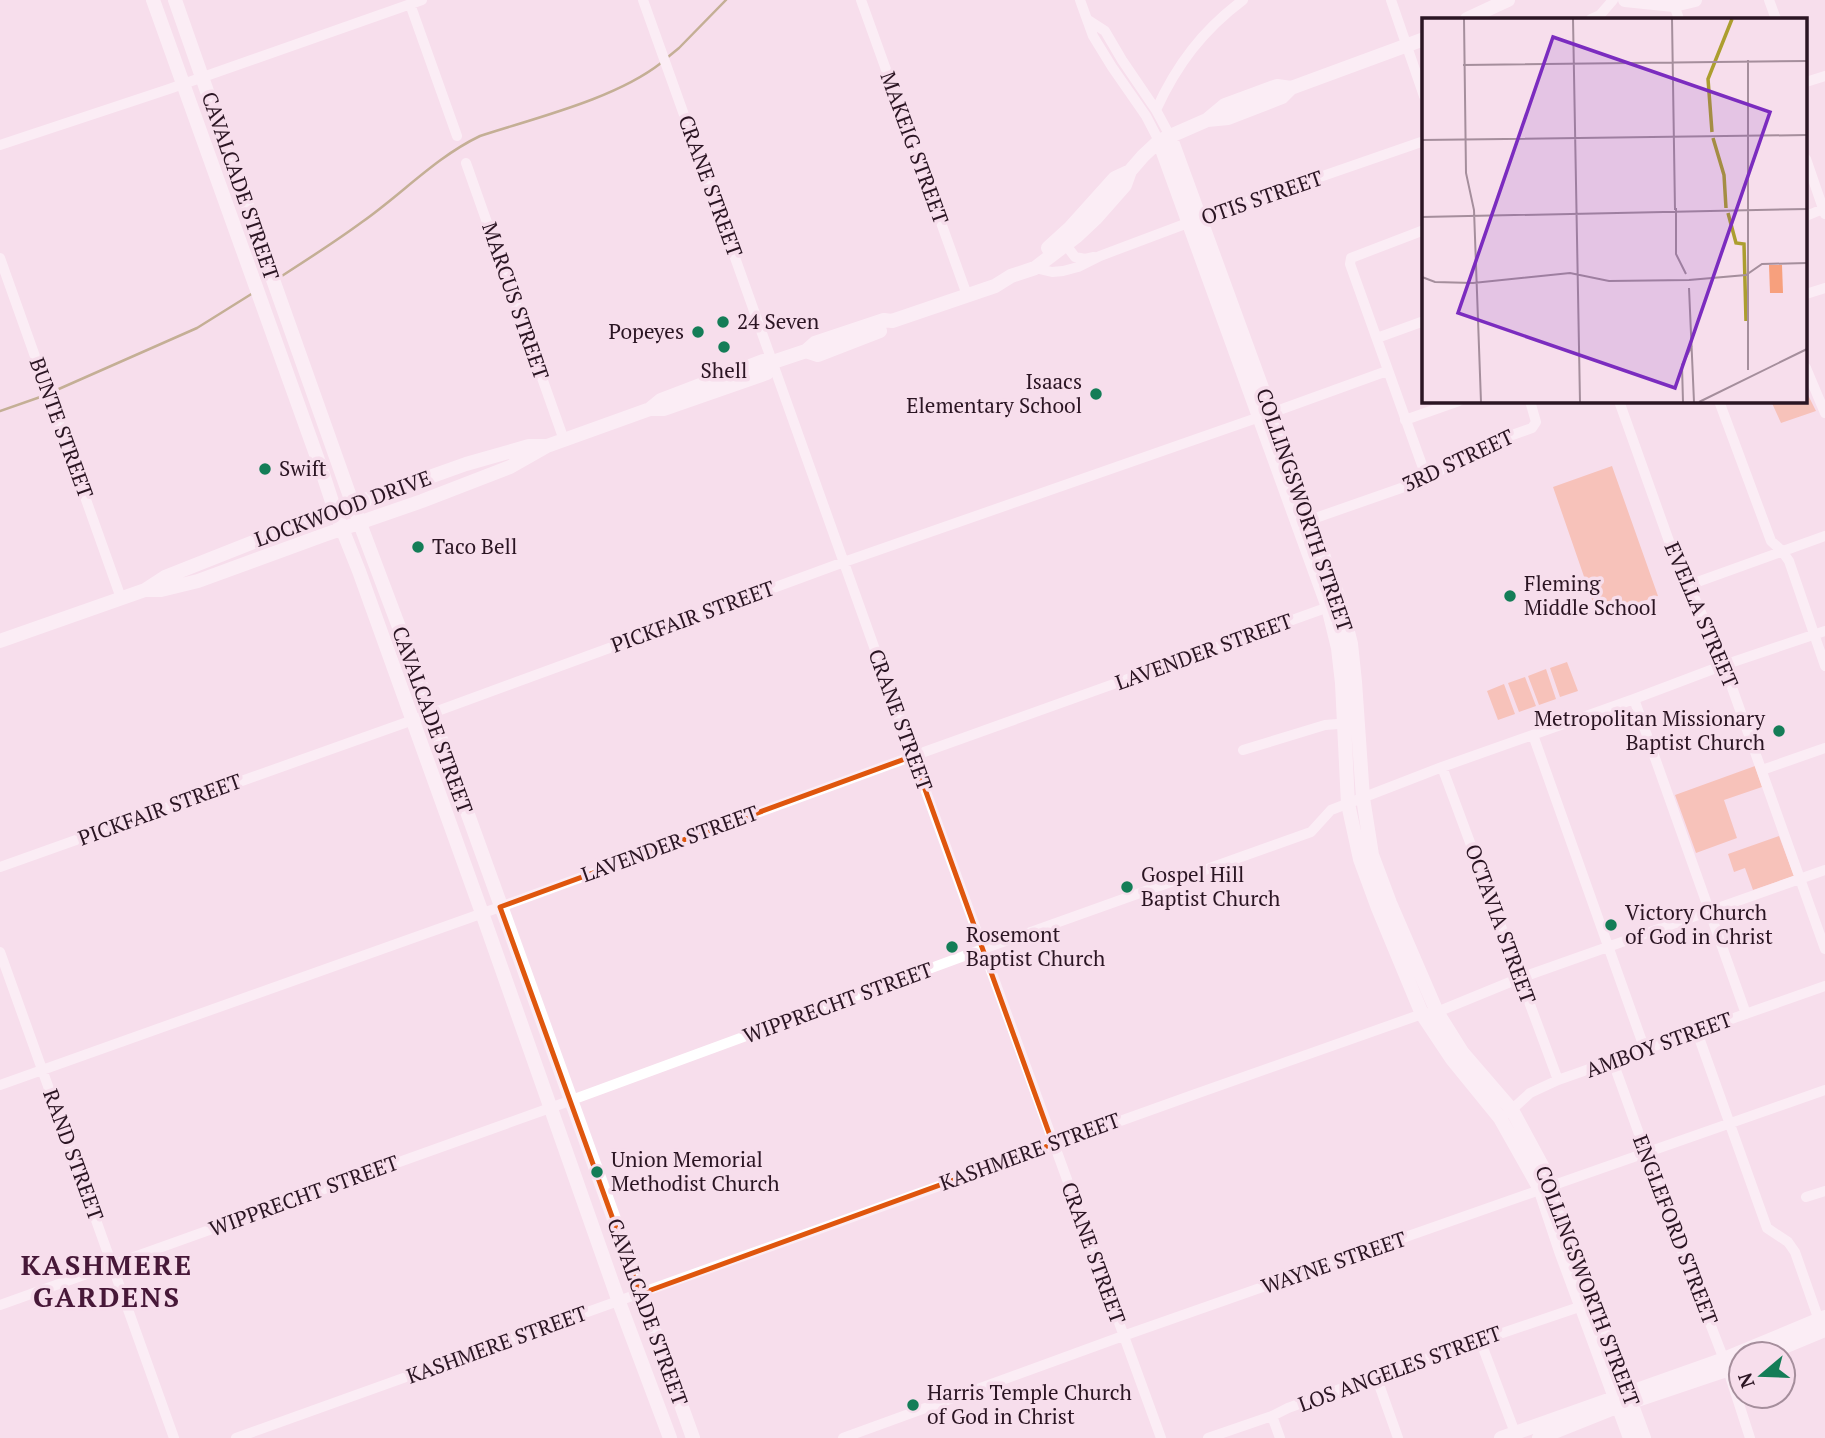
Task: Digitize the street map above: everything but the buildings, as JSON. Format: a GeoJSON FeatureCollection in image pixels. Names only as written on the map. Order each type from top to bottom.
{"type":"FeatureCollection","features":[{"type":"Feature","properties":{"kind":"main road","name":"CAVALCADE STREET"},"geometry":{"type":"LineString","coordinates":[[153,0],[670,1438]]}},
{"type":"Feature","properties":{"kind":"main road","name":"CAVALCADE STREET"},"geometry":{"type":"LineString","coordinates":[[176,0],[353,505],[431,712],[692,1438]]}},
{"type":"Feature","properties":{"kind":"main road"},"geometry":{"type":"LineString","coordinates":[[1469,18],[1508,0]]}},
{"type":"Feature","properties":{"kind":"main road"},"geometry":{"type":"LineString","coordinates":[[1625,0],[1695,0]]}},
{"type":"Feature","properties":{"kind":"main road","name":"LOCKWOOD DRIVE"},"geometry":{"type":"LineString","coordinates":[[1018,273],[1035,268],[1060,244],[1115,178],[1130,171],[1164,139],[1207,120],[1228,118],[1282,97],[1291,88],[1422,40]]}},
{"type":"Feature","properties":{"kind":"main road","name":"COLLINGSWORTH STREET"},"geometry":{"type":"LineString","coordinates":[[1164,139],[1334,605],[1338,648],[1372,855],[1437,1012],[1506,1114],[1547,1189],[1624,1399],[1644,1438]]}},
{"type":"Feature","properties":{"kind":"main road"},"geometry":{"type":"LineString","coordinates":[[235,230],[253,223]]}},
{"type":"Feature","properties":{"kind":"main road","name":"LOCKWOOD DRIVE"},"geometry":{"type":"LineString","coordinates":[[145,590],[161,590],[198,581],[470,484],[510,467],[547,446],[650,409],[661,400],[763,361],[773,362],[806,351],[818,355],[887,328],[892,321],[995,286],[1060,244]]}},
{"type":"Feature","properties":{"kind":"main road"},"geometry":{"type":"LineString","coordinates":[[285,368],[302,362]]}},
{"type":"Feature","properties":{"kind":"main road","name":"LOCKWOOD DRIVE"},"geometry":{"type":"LineString","coordinates":[[0,641],[145,590],[165,577],[335,510],[466,464],[528,446],[547,446]]}},
{"type":"Feature","properties":{"kind":"main road"},"geometry":{"type":"LineString","coordinates":[[466,464],[470,484]]}},
{"type":"Feature","properties":{"kind":"main road"},"geometry":{"type":"LineString","coordinates":[[215,557],[222,572]]}},
{"type":"Feature","properties":{"kind":"main road","name":"COLLINGSWORTH STREET"},"geometry":{"type":"LineString","coordinates":[[1351,723],[1348,804],[1360,859],[1378,908],[1422,1014],[1452,1059],[1506,1114]]}},
{"type":"Feature","properties":{"kind":"main road"},"geometry":{"type":"LineString","coordinates":[[447,816],[465,810]]}},
{"type":"Feature","properties":{"kind":"main road"},"geometry":{"type":"LineString","coordinates":[[516,1010],[535,1005]]}},
{"type":"Feature","properties":{"kind":"main road"},"geometry":{"type":"LineString","coordinates":[[585,1205],[605,1198]]}},
{"type":"Feature","properties":{"kind":"main road"},"geometry":{"type":"LineString","coordinates":[[1797,1340],[1824,1327]]}},
{"type":"Feature","properties":{"kind":"main road"},"geometry":{"type":"LineString","coordinates":[[1792,1340],[1824,1327]]}},
{"type":"Feature","properties":{"kind":"main road"},"geometry":{"type":"LineString","coordinates":[[1501,1438],[1727,1366]]}},
{"type":"Feature","properties":{"kind":"main road"},"geometry":{"type":"LineString","coordinates":[[655,1400],[676,1392]]}},
{"type":"Feature","properties":{"kind":"main road"},"geometry":{"type":"LineString","coordinates":[[1538,1438],[1624,1399]]}},
{"type":"Feature","properties":{"kind":"main road","name":"COLLINGSWORTH STREET"},"geometry":{"type":"LineString","coordinates":[[1624,1399],[1630,1438]]}},
{"type":"Feature","properties":{"kind":"street"},"geometry":{"type":"LineString","coordinates":[[0,145],[422,0]]}},
{"type":"Feature","properties":{"kind":"street","name":"CRANE STREET"},"geometry":{"type":"LineString","coordinates":[[643,0],[912,755],[1161,1438]]}},
{"type":"Feature","properties":{"kind":"street","name":"MAKEIG STREET"},"geometry":{"type":"LineString","coordinates":[[861,0],[967,295]]}},
{"type":"Feature","properties":{"kind":"street","name":"COLLINGSWORTH STREET"},"geometry":{"type":"LineString","coordinates":[[1080,0],[1093,36],[1164,139]]}},
{"type":"Feature","properties":{"kind":"street"},"geometry":{"type":"LineString","coordinates":[[1156,110],[1169,81],[1188,53],[1223,15],[1243,0]]}},
{"type":"Feature","properties":{"kind":"street"},"geometry":{"type":"LineString","coordinates":[[1391,0],[1422,82]]}},
{"type":"Feature","properties":{"kind":"street"},"geometry":{"type":"LineString","coordinates":[[1593,18],[1600,15],[1613,0]]}},
{"type":"Feature","properties":{"kind":"street"},"geometry":{"type":"LineString","coordinates":[[1769,0],[1776,18]]}},
{"type":"Feature","properties":{"kind":"street"},"geometry":{"type":"LineString","coordinates":[[410,4],[457,136]]}},
{"type":"Feature","properties":{"kind":"street","name":"COLLINGSWORTH STREET"},"geometry":{"type":"LineString","coordinates":[[1088,20],[1105,31],[1156,110],[1164,139]]}},
{"type":"Feature","properties":{"kind":"street"},"geometry":{"type":"LineString","coordinates":[[1808,81],[1825,76]]}},
{"type":"Feature","properties":{"kind":"street"},"geometry":{"type":"LineString","coordinates":[[1144,92],[1169,81]]}},
{"type":"Feature","properties":{"kind":"street","name":"OTIS STREET"},"geometry":{"type":"LineString","coordinates":[[1035,268],[1052,272],[1078,267],[1100,256],[1195,221],[1422,142]]}},
{"type":"Feature","properties":{"kind":"street","name":"MARCUS STREET"},"geometry":{"type":"LineString","coordinates":[[466,163],[564,440]]}},
{"type":"Feature","properties":{"kind":"street"},"geometry":{"type":"LineString","coordinates":[[1808,163],[1821,191],[1824,212]]}},
{"type":"Feature","properties":{"kind":"street"},"geometry":{"type":"LineString","coordinates":[[1422,231],[1351,258],[1350,264],[1427,479]]}},
{"type":"Feature","properties":{"kind":"street"},"geometry":{"type":"LineString","coordinates":[[1060,244],[1075,257],[1085,259],[1100,256]]}},
{"type":"Feature","properties":{"kind":"street"},"geometry":{"type":"LineString","coordinates":[[1060,244],[1069,262],[1078,267]]}},
{"type":"Feature","properties":{"kind":"street","name":"BUNTE STREET"},"geometry":{"type":"LineString","coordinates":[[0,258],[121,598]]}},
{"type":"Feature","properties":{"kind":"street"},"geometry":{"type":"LineString","coordinates":[[1808,293],[1825,288]]}},
{"type":"Feature","properties":{"kind":"street"},"geometry":{"type":"LineString","coordinates":[[1377,338],[1422,322]]}},
{"type":"Feature","properties":{"kind":"street","name":"PICKFAIR STREET"},"geometry":{"type":"LineString","coordinates":[[0,867],[844,562],[1387,370]]}},
{"type":"Feature","properties":{"kind":"street"},"geometry":{"type":"LineString","coordinates":[[1808,374],[1825,413]]}},
{"type":"Feature","properties":{"kind":"street"},"geometry":{"type":"LineString","coordinates":[[1405,420],[1456,402]]}},
{"type":"Feature","properties":{"kind":"street","name":"3RD STREET"},"geometry":{"type":"LineString","coordinates":[[1304,522],[1427,479],[1484,445],[1532,428],[1536,422],[1530,402]]}},
{"type":"Feature","properties":{"kind":"street","name":"EVELLA STREET"},"geometry":{"type":"LineString","coordinates":[[1619,402],[1675,558],[1724,665],[1825,949]]}},
{"type":"Feature","properties":{"kind":"street"},"geometry":{"type":"LineString","coordinates":[[1719,402],[1771,541],[1789,561],[1819,633],[1825,666]]}},
{"type":"Feature","properties":{"kind":"street"},"geometry":{"type":"LineString","coordinates":[[1689,585],[1825,537]]}},
{"type":"Feature","properties":{"kind":"street","name":"LAVENDER STREET"},"geometry":{"type":"LineString","coordinates":[[0,1085],[1334,605]]}},
{"type":"Feature","properties":{"kind":"street","name":"WIPPRECHT STREET"},"geometry":{"type":"LineString","coordinates":[[0,1305],[1311,832],[1331,810],[1442,767],[1819,633]]}},
{"type":"Feature","properties":{"kind":"street"},"geometry":{"type":"LineString","coordinates":[[1634,699],[1746,1014]]}},
{"type":"Feature","properties":{"kind":"street"},"geometry":{"type":"LineString","coordinates":[[1243,750],[1325,725],[1351,723]]}},
{"type":"Feature","properties":{"kind":"street"},"geometry":{"type":"LineString","coordinates":[[1533,735],[1645,1050]]}},
{"type":"Feature","properties":{"kind":"street"},"geometry":{"type":"LineString","coordinates":[[1762,770],[1825,748]]}},
{"type":"Feature","properties":{"kind":"street","name":"OCTAVIA STREET"},"geometry":{"type":"LineString","coordinates":[[1442,767],[1558,1080]]}},
{"type":"Feature","properties":{"kind":"street","name":"KASHMERE STREET"},"geometry":{"type":"LineString","coordinates":[[236,1438],[1053,1144],[1422,1014],[1437,1012],[1520,978],[1825,870]]}},
{"type":"Feature","properties":{"kind":"street","name":"RAND STREET"},"geometry":{"type":"LineString","coordinates":[[0,952],[174,1438]]}},
{"type":"Feature","properties":{"kind":"street","name":"AMBOY STREET"},"geometry":{"type":"LineString","coordinates":[[1506,1114],[1530,1093],[1558,1080],[1825,986]]}},
{"type":"Feature","properties":{"kind":"street"},"geometry":{"type":"LineString","coordinates":[[1697,1032],[1766,1228],[1788,1242],[1795,1252],[1824,1327]]}},
{"type":"Feature","properties":{"kind":"street","name":"ENGLEFORD STREET"},"geometry":{"type":"LineString","coordinates":[[1613,1062],[1645,1153],[1727,1355]]}},
{"type":"Feature","properties":{"kind":"street","name":"WAYNE STREET"},"geometry":{"type":"LineString","coordinates":[[844,1438],[1124,1336],[1825,1090]]}},
{"type":"Feature","properties":{"kind":"street"},"geometry":{"type":"LineString","coordinates":[[1806,1197],[1825,1191]]}},
{"type":"Feature","properties":{"kind":"street","name":"LOS ANGELES STREET"},"geometry":{"type":"LineString","coordinates":[[1208,1438],[1376,1376],[1588,1304]]}},
{"type":"Feature","properties":{"kind":"street"},"geometry":{"type":"LineString","coordinates":[[1480,1340],[1516,1435]]}},
{"type":"Feature","properties":{"kind":"street"},"geometry":{"type":"LineString","coordinates":[[1376,1376],[1398,1438]]}},
{"type":"Feature","properties":{"kind":"street","name":"ENGLEFORD STREET"},"geometry":{"type":"LineString","coordinates":[[1743,1410],[1750,1438]]}},
{"type":"Feature","properties":{"kind":"street"},"geometry":{"type":"LineString","coordinates":[[1272,1416],[1280,1438]]}},
{"type":"Feature","properties":{"kind":"highlighted area"},"geometry":{"type":"Polygon","coordinates":[[[913,756],[1053,1144],[640,1294],[500,907],[913,756]]]}},
{"type":"Feature","properties":{"kind":"shaded area"},"geometry":{"type":"Polygon","coordinates":[[[1808,395],[1816,411],[1781,423],[1771,402],[1808,402],[1808,395]]]}},
{"type":"Feature","properties":{"kind":"shaded area"},"geometry":{"type":"Polygon","coordinates":[[[1612,466],[1658,596],[1598,617],[1553,487],[1612,466]]]}},
{"type":"Feature","properties":{"kind":"shaded area"},"geometry":{"type":"Polygon","coordinates":[[[1567,662],[1578,691],[1560,697],[1550,668],[1567,662]]]}},
{"type":"Feature","properties":{"kind":"shaded area"},"geometry":{"type":"Polygon","coordinates":[[[1546,669],[1556,699],[1539,705],[1528,676],[1546,669]]]}},
{"type":"Feature","properties":{"kind":"shaded area"},"geometry":{"type":"Polygon","coordinates":[[[1525,677],[1536,706],[1519,712],[1508,683],[1525,677]]]}},
{"type":"Feature","properties":{"kind":"shaded area"},"geometry":{"type":"Polygon","coordinates":[[[1504,684],[1515,714],[1498,720],[1487,691],[1504,684]]]}},
{"type":"Feature","properties":{"kind":"shaded area"},"geometry":{"type":"Polygon","coordinates":[[[1755,766],[1762,787],[1724,800],[1737,838],[1696,853],[1675,795],[1755,766]]]}},
{"type":"Feature","properties":{"kind":"shaded area"},"geometry":{"type":"Polygon","coordinates":[[[1779,836],[1794,876],[1753,890],[1745,868],[1734,872],[1728,854],[1779,836]]]}},
{"type":"Feature","properties":{"kind":"waterway"},"geometry":{"type":"LineString","coordinates":[[668,57],[726,0]]}},
{"type":"Feature","properties":{"kind":"waterway"},"geometry":{"type":"LineString","coordinates":[[277,279],[352,229],[464,145],[480,136],[598,97],[642,76],[661,63]]}},
{"type":"Feature","properties":{"kind":"waterway"},"geometry":{"type":"LineString","coordinates":[[52,392],[197,328],[253,293]]}},
{"type":"Feature","properties":{"kind":"waterway"},"geometry":{"type":"LineString","coordinates":[[0,411],[46,395]]}},
{"type":"Feature","properties":{"kind":"place","name":"24 Seven"},"geometry":{"type":"Point","coordinates":[723,322]}},
{"type":"Feature","properties":{"kind":"place","name":"Popeyes"},"geometry":{"type":"Point","coordinates":[698,332]}},
{"type":"Feature","properties":{"kind":"place","name":"Shell"},"geometry":{"type":"Point","coordinates":[724,347]}},
{"type":"Feature","properties":{"kind":"place","name":"Isaacs Elementary School"},"geometry":{"type":"Point","coordinates":[1096,394]}},
{"type":"Feature","properties":{"kind":"place","name":"Swift"},"geometry":{"type":"Point","coordinates":[265,469]}},
{"type":"Feature","properties":{"kind":"place","name":"Taco Bell"},"geometry":{"type":"Point","coordinates":[418,547]}},
{"type":"Feature","properties":{"kind":"place","name":"Fleming Middle School"},"geometry":{"type":"Point","coordinates":[1510,596]}},
{"type":"Feature","properties":{"kind":"place","name":"Metropolitan Missionary Baptist Church"},"geometry":{"type":"Point","coordinates":[1779,731]}},
{"type":"Feature","properties":{"kind":"place","name":"Gospel Hill Baptist Church"},"geometry":{"type":"Point","coordinates":[1127,887]}},
{"type":"Feature","properties":{"kind":"place","name":"Victory Church of God in Christ"},"geometry":{"type":"Point","coordinates":[1611,925]}},
{"type":"Feature","properties":{"kind":"place","name":"Rosemont Baptist Church"},"geometry":{"type":"Point","coordinates":[952,947]}},
{"type":"Feature","properties":{"kind":"place","name":"Union Memorial Methodist Church"},"geometry":{"type":"Point","coordinates":[597,1172]}},
{"type":"Feature","properties":{"kind":"place","name":"Harris Temple Church of God in Christ"},"geometry":{"type":"Point","coordinates":[913,1405]}},
{"type":"Feature","properties":{"kind":"district","name":"KASHMERE GARDENS"},"geometry":{"type":"Point","coordinates":[107,1281]}}]}
